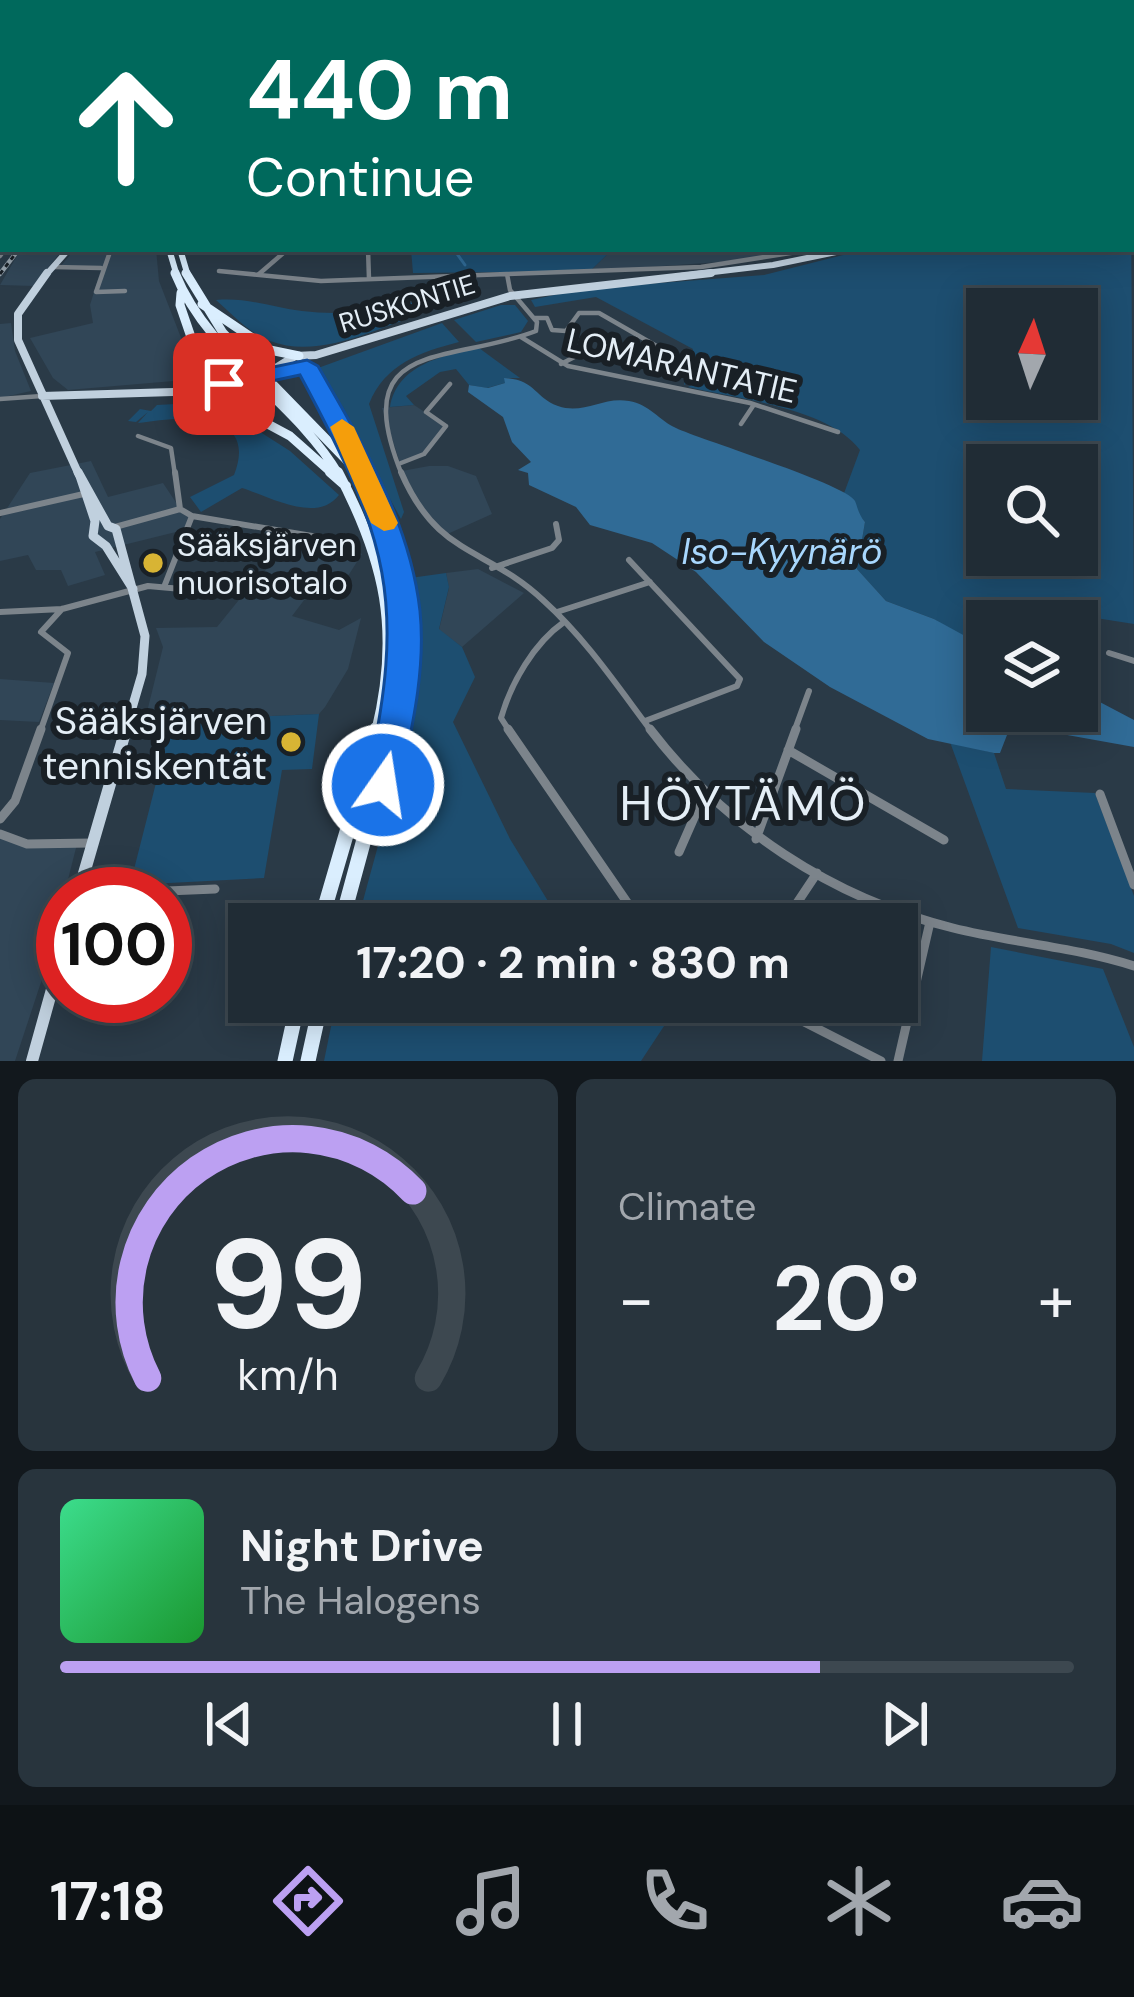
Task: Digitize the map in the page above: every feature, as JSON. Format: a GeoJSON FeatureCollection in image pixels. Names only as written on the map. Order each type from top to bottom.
{"type":"FeatureCollection","features":[{"type":"Feature","properties":{"kind":"highway"},"geometry":{"type":"LineString","coordinates":[[171,252],[181,293],[209,336],[298,422],[353,492],[383,575],[388,670],[364,785],[327,903]]}},
{"type":"Feature","properties":{"kind":"highway"},"geometry":{"type":"LineString","coordinates":[[180,252],[199,303],[230,342],[322,430],[368,485]]}},
{"type":"Feature","properties":{"kind":"highway"},"geometry":{"type":"LineString","coordinates":[[181,293],[180,304],[204,375],[199,386],[290,436],[353,492]]}},
{"type":"Feature","properties":{"kind":"highway"},"geometry":{"type":"LineString","coordinates":[[199,303],[270,350],[306,360],[351,444],[402,584],[406,657],[393,746],[347,903]]}},
{"type":"Feature","properties":{"kind":"highway"},"geometry":{"type":"LineString","coordinates":[[285,1061],[293,1023]]}},
{"type":"Feature","properties":{"kind":"highway"},"geometry":{"type":"LineString","coordinates":[[308,1061],[316,1023]]}},
{"type":"Feature","properties":{"kind":"main road"},"geometry":{"type":"LineString","coordinates":[[66,252],[26,302],[16,325],[21,351],[133,589],[143,620],[146,653],[87,867]]}},
{"type":"Feature","properties":{"kind":"main road","name":"RUSKONTIE"},"geometry":{"type":"LineString","coordinates":[[306,360],[430,315],[514,295],[751,271],[837,252]]}},
{"type":"Feature","properties":{"kind":"main road"},"geometry":{"type":"LineString","coordinates":[[42,396],[199,386],[306,360]]}},
{"type":"Feature","properties":{"kind":"main road"},"geometry":{"type":"LineString","coordinates":[[32,1061],[43,1023]]}},
{"type":"Feature","properties":{"kind":"street"},"geometry":{"type":"LineString","coordinates":[[109,252],[96,292],[125,291]]}},
{"type":"Feature","properties":{"kind":"street"},"geometry":{"type":"LineString","coordinates":[[257,275],[284,252]]}},
{"type":"Feature","properties":{"kind":"street"},"geometry":{"type":"LineString","coordinates":[[368,252],[369,279]]}},
{"type":"Feature","properties":{"kind":"street"},"geometry":{"type":"LineString","coordinates":[[219,271],[321,281],[678,269],[758,262],[803,252]]}},
{"type":"Feature","properties":{"kind":"street"},"geometry":{"type":"LineString","coordinates":[[54,266],[101,268]]}},
{"type":"Feature","properties":{"kind":"street"},"geometry":{"type":"LineString","coordinates":[[506,274],[514,295],[538,329],[428,358],[395,380],[385,396],[382,416],[429,523],[453,544],[538,593],[704,795],[755,839],[817,873],[930,922],[1076,948],[1134,966]]}},
{"type":"Feature","properties":{"kind":"street"},"geometry":{"type":"LineString","coordinates":[[534,319],[547,318],[552,330],[566,331],[574,326],[577,314],[599,313],[660,348]]}},
{"type":"Feature","properties":{"kind":"street","name":"LOMARANTATIE"},"geometry":{"type":"LineString","coordinates":[[521,337],[537,353],[580,373],[647,381],[811,420],[838,432]]}},
{"type":"Feature","properties":{"kind":"street"},"geometry":{"type":"LineString","coordinates":[[561,364],[582,352],[597,356]]}},
{"type":"Feature","properties":{"kind":"street"},"geometry":{"type":"LineString","coordinates":[[400,464],[424,454],[446,426],[426,412],[449,384]]}},
{"type":"Feature","properties":{"kind":"street"},"geometry":{"type":"LineString","coordinates":[[0,399],[42,396]]}},
{"type":"Feature","properties":{"kind":"street"},"geometry":{"type":"LineString","coordinates":[[741,424],[753,406]]}},
{"type":"Feature","properties":{"kind":"street"},"geometry":{"type":"LineString","coordinates":[[137,436],[171,448],[180,509]]}},
{"type":"Feature","properties":{"kind":"street"},"geometry":{"type":"LineString","coordinates":[[0,512],[87,493]]}},
{"type":"Feature","properties":{"kind":"street"},"geometry":{"type":"LineString","coordinates":[[108,531],[180,509],[192,516],[330,539]]}},
{"type":"Feature","properties":{"kind":"street"},"geometry":{"type":"LineString","coordinates":[[164,587],[192,516]]}},
{"type":"Feature","properties":{"kind":"street"},"geometry":{"type":"LineString","coordinates":[[492,568],[552,548],[560,540],[556,524]]}},
{"type":"Feature","properties":{"kind":"street"},"geometry":{"type":"LineString","coordinates":[[629,560],[740,679],[736,686],[645,721]]}},
{"type":"Feature","properties":{"kind":"street"},"geometry":{"type":"LineString","coordinates":[[556,612],[651,581]]}},
{"type":"Feature","properties":{"kind":"street"},"geometry":{"type":"LineString","coordinates":[[0,612],[62,609],[133,589],[204,591],[254,584],[329,588]]}},
{"type":"Feature","properties":{"kind":"street"},"geometry":{"type":"LineString","coordinates":[[0,819],[15,801],[68,653],[41,632],[62,609]]}},
{"type":"Feature","properties":{"kind":"street"},"geometry":{"type":"LineString","coordinates":[[564,622],[552,629],[533,656],[501,718],[627,903]]}},
{"type":"Feature","properties":{"kind":"street"},"geometry":{"type":"LineString","coordinates":[[1108,652],[1134,661]]}},
{"type":"Feature","properties":{"kind":"street"},"geometry":{"type":"LineString","coordinates":[[755,839],[808,691]]}},
{"type":"Feature","properties":{"kind":"street"},"geometry":{"type":"LineString","coordinates":[[788,750],[944,840]]}},
{"type":"Feature","properties":{"kind":"street"},"geometry":{"type":"LineString","coordinates":[[1100,794],[1134,885]]}},
{"type":"Feature","properties":{"kind":"street"},"geometry":{"type":"LineString","coordinates":[[679,853],[704,795]]}},
{"type":"Feature","properties":{"kind":"street"},"geometry":{"type":"LineString","coordinates":[[0,834],[27,844],[95,842]]}},
{"type":"Feature","properties":{"kind":"street"},"geometry":{"type":"LineString","coordinates":[[797,903],[817,873]]}},
{"type":"Feature","properties":{"kind":"street"},"geometry":{"type":"LineString","coordinates":[[192,890],[214,889]]}},
{"type":"Feature","properties":{"kind":"street"},"geometry":{"type":"LineString","coordinates":[[898,1061],[930,922]]}},
{"type":"Feature","properties":{"kind":"street"},"geometry":{"type":"LineString","coordinates":[[806,1023],[881,1061]]}},
{"type":"Feature","properties":{"kind":"shaded area"},"geometry":{"type":"Polygon","coordinates":[[[19,252],[61,252],[34,286],[0,285],[19,252]]]}},
{"type":"Feature","properties":{"kind":"shaded area"},"geometry":{"type":"Polygon","coordinates":[[[72,252],[156,252],[159,281],[197,379],[68,390],[53,378],[30,338],[93,323],[90,305],[101,269],[60,267],[72,252]]]}},
{"type":"Feature","properties":{"kind":"shaded area"},"geometry":{"type":"Polygon","coordinates":[[[411,252],[610,252],[590,271],[413,273],[411,252]]]}},
{"type":"Feature","properties":{"kind":"shaded area"},"geometry":{"type":"Polygon","coordinates":[[[610,252],[765,252],[720,262],[590,271],[610,252]]]}},
{"type":"Feature","properties":{"kind":"shaded area"},"geometry":{"type":"Polygon","coordinates":[[[855,252],[1131,252],[1134,624],[1098,618],[1098,600],[966,600],[966,640],[934,619],[886,601],[857,569],[865,522],[843,496],[860,450],[846,436],[805,415],[688,387],[710,376],[751,383],[734,376],[709,375],[684,385],[693,349],[596,297],[535,307],[531,300],[582,289],[764,275],[855,252]]]}},
{"type":"Feature","properties":{"kind":"shaded area"},"geometry":{"type":"Polygon","coordinates":[[[216,300],[332,313],[418,301],[428,311],[350,339],[289,346],[255,334],[216,300]]]}},
{"type":"Feature","properties":{"kind":"shaded area"},"geometry":{"type":"Polygon","coordinates":[[[515,305],[528,321],[521,332],[476,342],[454,320],[515,305]]]}},
{"type":"Feature","properties":{"kind":"shaded area"},"geometry":{"type":"Polygon","coordinates":[[[11,323],[15,351],[31,391],[0,398],[0,324],[11,323]]]}},
{"type":"Feature","properties":{"kind":"shaded area"},"geometry":{"type":"Polygon","coordinates":[[[442,323],[459,342],[394,369],[369,404],[404,512],[401,519],[318,368],[442,323]]]}},
{"type":"Feature","properties":{"kind":"shaded area"},"geometry":{"type":"Polygon","coordinates":[[[479,348],[520,378],[505,378],[505,383],[487,388],[469,385],[456,369],[440,372],[406,396],[414,405],[390,407],[402,381],[424,364],[479,348]]]}},
{"type":"Feature","properties":{"kind":"shaded area"},"geometry":{"type":"Polygon","coordinates":[[[213,402],[290,451],[339,495],[330,503],[306,508],[242,488],[201,512],[190,497],[234,475],[239,453],[236,438],[226,428],[193,419],[138,423],[148,412],[136,422],[128,421],[140,409],[151,411],[157,405],[213,402]]]}},
{"type":"Feature","properties":{"kind":"shaded area"},"geometry":{"type":"Polygon","coordinates":[[[414,405],[446,426],[424,454],[400,463],[382,408],[414,405]]]}},
{"type":"Feature","properties":{"kind":"shaded area"},"geometry":{"type":"Polygon","coordinates":[[[91,461],[108,497],[163,483],[183,513],[192,516],[188,529],[95,552],[105,575],[68,586],[61,570],[36,570],[28,555],[0,561],[0,519],[30,473],[91,461]]]}},
{"type":"Feature","properties":{"kind":"shaded area"},"geometry":{"type":"Polygon","coordinates":[[[448,466],[476,476],[492,514],[443,536],[429,523],[402,471],[448,466]]]}},
{"type":"Feature","properties":{"kind":"shaded area"},"geometry":{"type":"Polygon","coordinates":[[[302,533],[341,541],[362,554],[341,587],[255,581],[302,533]]]}},
{"type":"Feature","properties":{"kind":"shaded area"},"geometry":{"type":"Polygon","coordinates":[[[478,569],[524,593],[462,647],[439,630],[449,588],[446,573],[478,569]]]}},
{"type":"Feature","properties":{"kind":"shaded area"},"geometry":{"type":"Polygon","coordinates":[[[446,573],[449,587],[439,629],[462,647],[475,677],[453,722],[510,839],[549,903],[363,903],[408,711],[414,623],[410,578],[446,573]]]}},
{"type":"Feature","properties":{"kind":"shaded area"},"geometry":{"type":"Polygon","coordinates":[[[251,585],[311,591],[292,616],[339,630],[361,618],[348,669],[325,707],[319,714],[172,720],[146,716],[163,647],[156,628],[217,627],[251,585]]]}},
{"type":"Feature","properties":{"kind":"shaded area"},"geometry":{"type":"Polygon","coordinates":[[[0,679],[54,683],[39,722],[0,720],[0,679]]]}},
{"type":"Feature","properties":{"kind":"shaded area"},"geometry":{"type":"Polygon","coordinates":[[[319,714],[312,769],[282,770],[264,878],[192,882],[192,867],[135,867],[172,720],[319,714]]]}},
{"type":"Feature","properties":{"kind":"shaded area"},"geometry":{"type":"Polygon","coordinates":[[[950,742],[994,753],[1006,789],[1095,793],[1134,896],[1134,953],[1111,944],[1018,928],[950,742]]]}},
{"type":"Feature","properties":{"kind":"shaded area"},"geometry":{"type":"Polygon","coordinates":[[[0,834],[17,841],[77,844],[71,867],[36,867],[36,997],[15,1061],[0,1061],[0,834]]]}},
{"type":"Feature","properties":{"kind":"shaded area"},"geometry":{"type":"Polygon","coordinates":[[[991,947],[1103,969],[1134,1047],[1134,1061],[982,1061],[991,947]]]}},
{"type":"Feature","properties":{"kind":"shaded area"},"geometry":{"type":"Polygon","coordinates":[[[332,1023],[666,1023],[641,1061],[324,1061],[332,1023]]]}},
{"type":"Feature","properties":{"kind":"water","name":"Iso-Kyynärö"},"geometry":{"type":"Polygon","coordinates":[[[504,378],[522,382],[550,403],[567,408],[620,400],[636,403],[676,428],[846,493],[865,522],[857,569],[886,601],[966,637],[966,732],[1098,732],[1098,701],[1134,720],[1134,747],[1056,733],[1007,735],[1000,753],[994,753],[928,739],[830,687],[764,642],[696,572],[652,543],[590,525],[576,507],[529,485],[528,473],[518,470],[531,462],[512,442],[503,417],[468,392],[469,385],[488,388],[505,383],[504,378]]]}},
{"type":"Feature","properties":{"kind":"waterway"},"geometry":{"type":"LineString","coordinates":[[456,252],[465,265]]}},
{"type":"Feature","properties":{"kind":"railway"},"geometry":{"type":"LineString","coordinates":[[0,274],[17,252]]}},
{"type":"Feature","properties":{"kind":"slow traffic"},"geometry":{"type":"LineString","coordinates":[[342,427],[367,475],[384,523]]}},
{"type":"Feature","properties":{"kind":"place","name":"Sääksjärven nuorisotalo"},"geometry":{"type":"Point","coordinates":[153,563]}},
{"type":"Feature","properties":{"kind":"place","name":"Sääksjärven tenniskentät"},"geometry":{"type":"Point","coordinates":[291,742]}},
{"type":"Feature","properties":{"kind":"district","name":"HÖYTÄMÖ"},"geometry":{"type":"Point","coordinates":[744,803]}},
{"type":"Feature","properties":{"kind":"route"},"geometry":{"type":"LineString","coordinates":[[224,384],[307,366],[367,475],[396,557],[405,614],[402,698],[383,785]]}}]}
